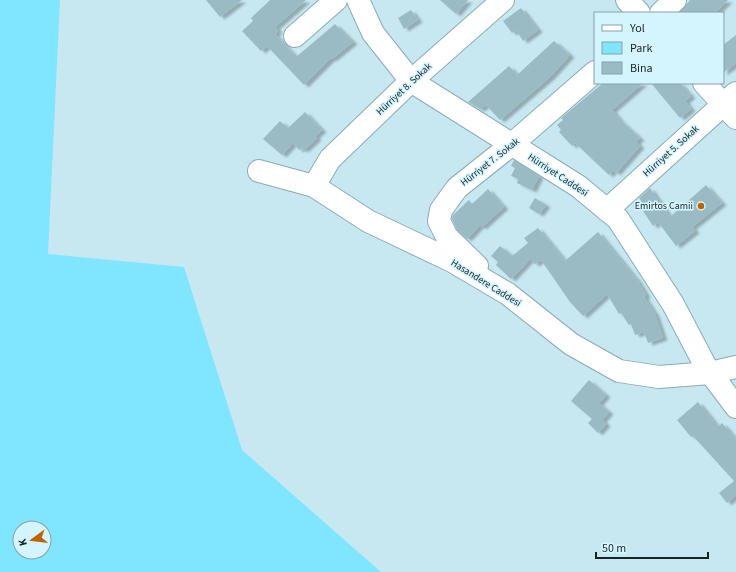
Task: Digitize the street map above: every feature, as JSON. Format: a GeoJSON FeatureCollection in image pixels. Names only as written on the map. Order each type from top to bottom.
{"type":"FeatureCollection","features":[{"type":"Feature","properties":{"kind":"street"},"geometry":{"type":"LineString","coordinates":[[295,36],[336,0]]}},
{"type":"Feature","properties":{"kind":"street","name":"Hürriyet Caddesi"},"geometry":{"type":"LineString","coordinates":[[358,0],[373,33],[411,81],[511,146],[578,186],[618,219],[673,304],[710,373],[736,407]]}},
{"type":"Feature","properties":{"kind":"street","name":"Hürriyet 8. Sokak"},"geometry":{"type":"LineString","coordinates":[[314,186],[330,159],[411,81],[504,0]]}},
{"type":"Feature","properties":{"kind":"street"},"geometry":{"type":"LineString","coordinates":[[627,0],[638,12]]}},
{"type":"Feature","properties":{"kind":"street"},"geometry":{"type":"LineString","coordinates":[[662,12],[675,0]]}},
{"type":"Feature","properties":{"kind":"street","name":"Hürriyet 7. Sokak"},"geometry":{"type":"LineString","coordinates":[[491,284],[478,267],[447,237],[439,221],[441,210],[457,188],[511,146],[594,73]]}},
{"type":"Feature","properties":{"kind":"street"},"geometry":{"type":"LineString","coordinates":[[705,84],[732,105]]}},
{"type":"Feature","properties":{"kind":"street","name":"Hürriyet 5. Sokak"},"geometry":{"type":"LineString","coordinates":[[607,210],[732,105]]}},
{"type":"Feature","properties":{"kind":"street","name":"Hasandere Caddesi"},"geometry":{"type":"LineString","coordinates":[[259,171],[314,186],[368,221],[452,261],[508,294],[572,344],[619,371],[659,377],[710,373],[736,367]]}},
{"type":"Feature","properties":{"kind":"green space"},"geometry":{"type":"Polygon","coordinates":[[[0,0],[60,0],[48,254],[184,267],[242,450],[381,572],[0,572],[0,0]]]}},
{"type":"Feature","properties":{"kind":"building"},"geometry":{"type":"Polygon","coordinates":[[[206,0],[242,0],[220,17],[206,0]]]}},
{"type":"Feature","properties":{"kind":"building"},"geometry":{"type":"Polygon","coordinates":[[[270,0],[306,0],[275,27],[278,30],[275,34],[296,57],[335,24],[353,42],[332,59],[331,58],[304,85],[267,46],[261,51],[242,31],[253,21],[251,18],[270,0]]]}},
{"type":"Feature","properties":{"kind":"building"},"geometry":{"type":"Polygon","coordinates":[[[440,0],[468,0],[456,14],[440,0]]]}},
{"type":"Feature","properties":{"kind":"building"},"geometry":{"type":"Polygon","coordinates":[[[690,0],[728,0],[716,12],[680,12],[690,0]]]}},
{"type":"Feature","properties":{"kind":"building"},"geometry":{"type":"Polygon","coordinates":[[[521,8],[538,30],[523,41],[516,30],[512,33],[503,21],[521,8]]]}},
{"type":"Feature","properties":{"kind":"building"},"geometry":{"type":"Polygon","coordinates":[[[411,10],[418,20],[404,29],[398,18],[411,10]]]}},
{"type":"Feature","properties":{"kind":"building"},"geometry":{"type":"Polygon","coordinates":[[[736,35],[736,63],[724,72],[724,44],[736,35]]]}},
{"type":"Feature","properties":{"kind":"building"},"geometry":{"type":"Polygon","coordinates":[[[554,41],[570,55],[550,77],[500,120],[486,105],[480,109],[468,102],[509,66],[517,75],[554,41]]]}},
{"type":"Feature","properties":{"kind":"building"},"geometry":{"type":"Polygon","coordinates":[[[602,84],[642,84],[612,110],[620,120],[640,138],[636,142],[640,146],[616,173],[613,170],[609,175],[575,143],[572,146],[559,132],[561,130],[557,125],[563,120],[561,118],[602,84]]]}},
{"type":"Feature","properties":{"kind":"building"},"geometry":{"type":"Polygon","coordinates":[[[652,84],[681,84],[691,96],[685,101],[691,109],[680,118],[652,84]]]}},
{"type":"Feature","properties":{"kind":"building"},"geometry":{"type":"Polygon","coordinates":[[[305,112],[322,130],[315,136],[317,138],[304,150],[301,148],[299,150],[293,143],[282,155],[263,139],[280,121],[288,128],[305,112]]]}},
{"type":"Feature","properties":{"kind":"building"},"geometry":{"type":"Polygon","coordinates":[[[514,160],[539,176],[532,190],[517,183],[518,179],[511,176],[515,168],[511,166],[514,160]]]}},
{"type":"Feature","properties":{"kind":"building"},"geometry":{"type":"Polygon","coordinates":[[[706,185],[722,203],[692,227],[695,231],[676,246],[658,222],[653,226],[643,211],[646,209],[639,198],[650,188],[670,217],[706,185]]]}},
{"type":"Feature","properties":{"kind":"building"},"geometry":{"type":"Polygon","coordinates":[[[488,189],[504,207],[482,227],[480,225],[467,239],[457,230],[452,219],[453,215],[469,200],[472,204],[488,189]]]}},
{"type":"Feature","properties":{"kind":"building"},"geometry":{"type":"Polygon","coordinates":[[[535,198],[546,205],[539,214],[529,208],[535,198]]]}},
{"type":"Feature","properties":{"kind":"building"},"geometry":{"type":"Polygon","coordinates":[[[538,228],[565,261],[598,232],[637,280],[646,295],[644,297],[655,314],[663,338],[648,343],[644,332],[635,335],[631,324],[629,325],[621,313],[619,314],[607,294],[583,316],[570,302],[541,260],[535,264],[530,259],[511,279],[496,265],[498,262],[491,256],[500,246],[512,256],[528,243],[524,238],[538,228]]]}},
{"type":"Feature","properties":{"kind":"building"},"geometry":{"type":"Polygon","coordinates":[[[589,380],[606,395],[599,403],[609,412],[602,420],[606,424],[598,433],[588,423],[592,419],[571,401],[589,380]]]}},
{"type":"Feature","properties":{"kind":"building"},"geometry":{"type":"Polygon","coordinates":[[[698,402],[718,427],[722,423],[736,439],[736,495],[727,503],[719,493],[734,481],[693,436],[691,437],[677,420],[698,402]]]}},
{"type":"Feature","properties":{"kind":"place","name":"Emirtos Camii"},"geometry":{"type":"Point","coordinates":[701,206]}}]}
